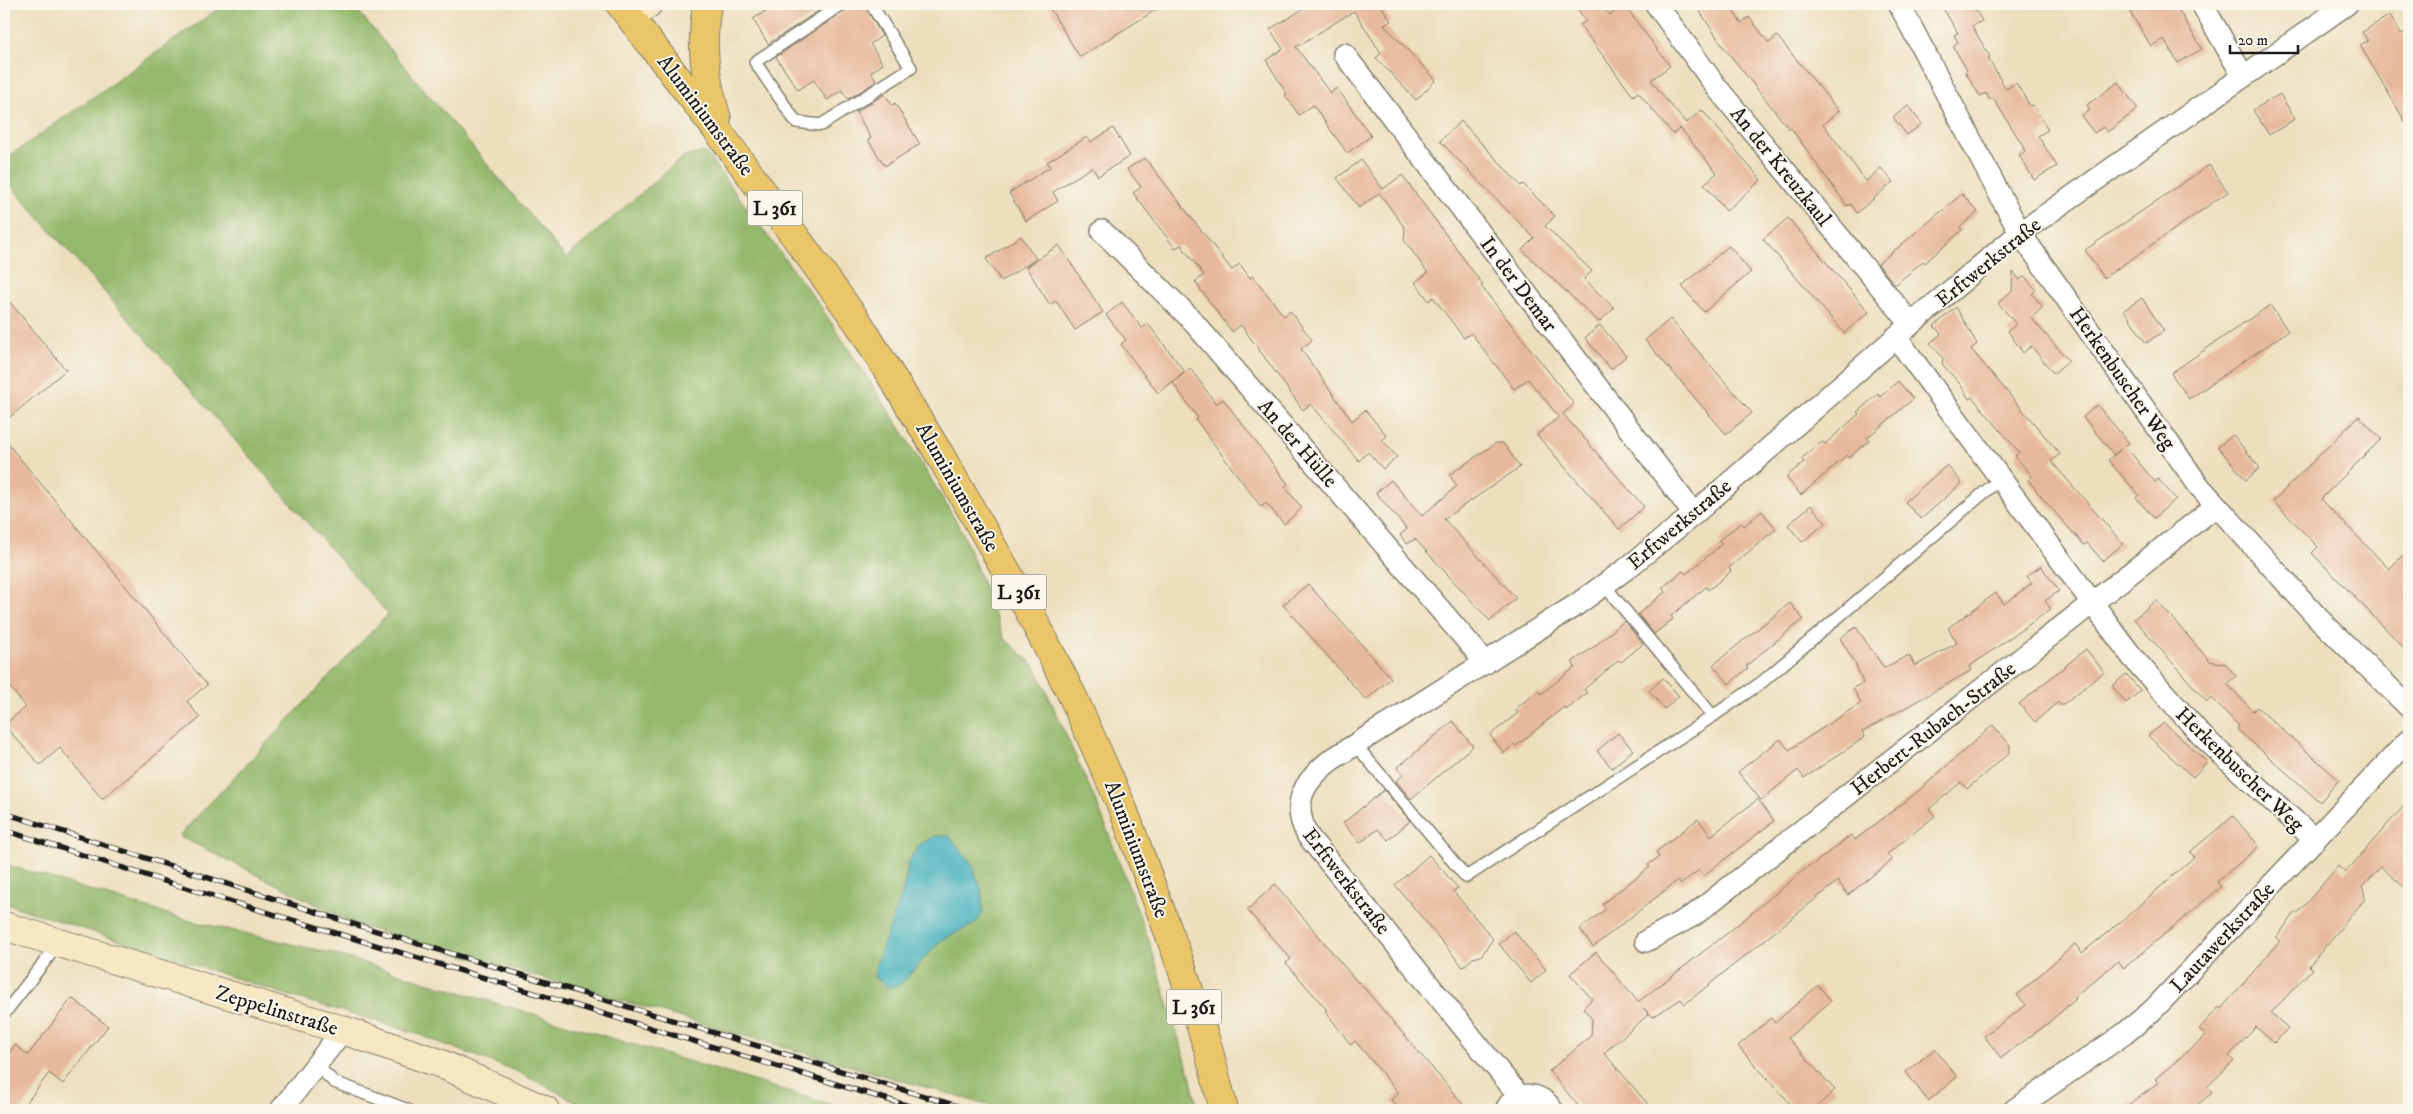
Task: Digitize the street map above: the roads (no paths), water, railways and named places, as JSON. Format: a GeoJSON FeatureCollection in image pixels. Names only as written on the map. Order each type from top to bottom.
{"type":"FeatureCollection","features":[{"type":"Feature","properties":{"kind":"main road"},"geometry":{"type":"LineString","coordinates":[[707,4],[702,32],[707,84],[721,135]]}},
{"type":"Feature","properties":{"kind":"main road","name":"Aluminiumstraße"},"geometry":{"type":"LineString","coordinates":[[633,8],[721,135],[829,281],[882,360],[1000,557],[1054,658],[1104,766],[1145,867],[1180,963],[1222,1100]]}},
{"type":"Feature","properties":{"kind":"street","name":"An der Kreuzkaul"},"geometry":{"type":"LineString","coordinates":[[1656,4],[1718,89],[1904,330]]}},
{"type":"Feature","properties":{"kind":"street","name":"Herkenbuscher Weg"},"geometry":{"type":"LineString","coordinates":[[1899,4],[2020,233],[2194,479],[2216,506],[2319,619],[2409,707]]}},
{"type":"Feature","properties":{"kind":"street"},"geometry":{"type":"LineString","coordinates":[[2202,4],[2243,76]]}},
{"type":"Feature","properties":{"kind":"street","name":"Erftwerkstraße"},"geometry":{"type":"LineString","coordinates":[[1552,1110],[1544,1099],[1536,1096],[1513,1103],[1308,836],[1301,821],[1300,798],[1306,785],[1320,768],[1355,744],[1604,585],[1694,514],[1904,330],[2020,233],[2347,4]]}},
{"type":"Feature","properties":{"kind":"street","name":"In der Demar"},"geometry":{"type":"LineString","coordinates":[[1344,54],[1694,514]]}},
{"type":"Feature","properties":{"kind":"street","name":"An der Hülle"},"geometry":{"type":"LineString","coordinates":[[1102,231],[1189,317],[1486,662]]}},
{"type":"Feature","properties":{"kind":"street","name":"Herkenbuscher Weg"},"geometry":{"type":"LineString","coordinates":[[1904,330],[2000,479],[2091,604],[2133,658],[2197,731],[2315,840]]}},
{"type":"Feature","properties":{"kind":"street","name":"Herbert-Rubach-Straße"},"geometry":{"type":"LineString","coordinates":[[1646,941],[1694,915],[2216,506]]}},
{"type":"Feature","properties":{"kind":"street","name":"Lautawerkstraße"},"geometry":{"type":"LineString","coordinates":[[2014,1110],[2124,1034],[2153,1010],[2409,740]]}},
{"type":"Feature","properties":{"kind":"street","name":"Zeppelinstraße"},"geometry":{"type":"LineString","coordinates":[[4,926],[343,1030],[439,1063],[545,1110]]}},
{"type":"Feature","properties":{"kind":"street"},"geometry":{"type":"LineString","coordinates":[[281,1110],[343,1030]]}},
{"type":"Feature","properties":{"kind":"lane"},"geometry":{"type":"LineString","coordinates":[[842,4],[755,62],[796,122],[821,125],[911,68],[871,4]]}},
{"type":"Feature","properties":{"kind":"lane"},"geometry":{"type":"LineString","coordinates":[[1355,744],[1466,877],[1713,716],[1782,666],[2000,479]]}},
{"type":"Feature","properties":{"kind":"lane"},"geometry":{"type":"LineString","coordinates":[[1604,585],[1713,716]]}},
{"type":"Feature","properties":{"kind":"lane"},"geometry":{"type":"LineString","coordinates":[[4,1014],[59,943]]}},
{"type":"Feature","properties":{"kind":"lane"},"geometry":{"type":"LineString","coordinates":[[316,1065],[334,1082],[408,1110]]}},
{"type":"Feature","properties":{"kind":"water"},"geometry":{"type":"Polygon","coordinates":[[[935,836],[949,836],[972,864],[981,889],[983,913],[975,924],[941,940],[901,984],[890,988],[874,977],[877,962],[903,891],[909,861],[918,846],[935,836]]]}},
{"type":"Feature","properties":{"kind":"railway"},"geometry":{"type":"LineString","coordinates":[[4,813],[360,926],[970,1110]]}},
{"type":"Feature","properties":{"kind":"railway"},"geometry":{"type":"LineString","coordinates":[[4,830],[183,887],[922,1110]]}}]}
